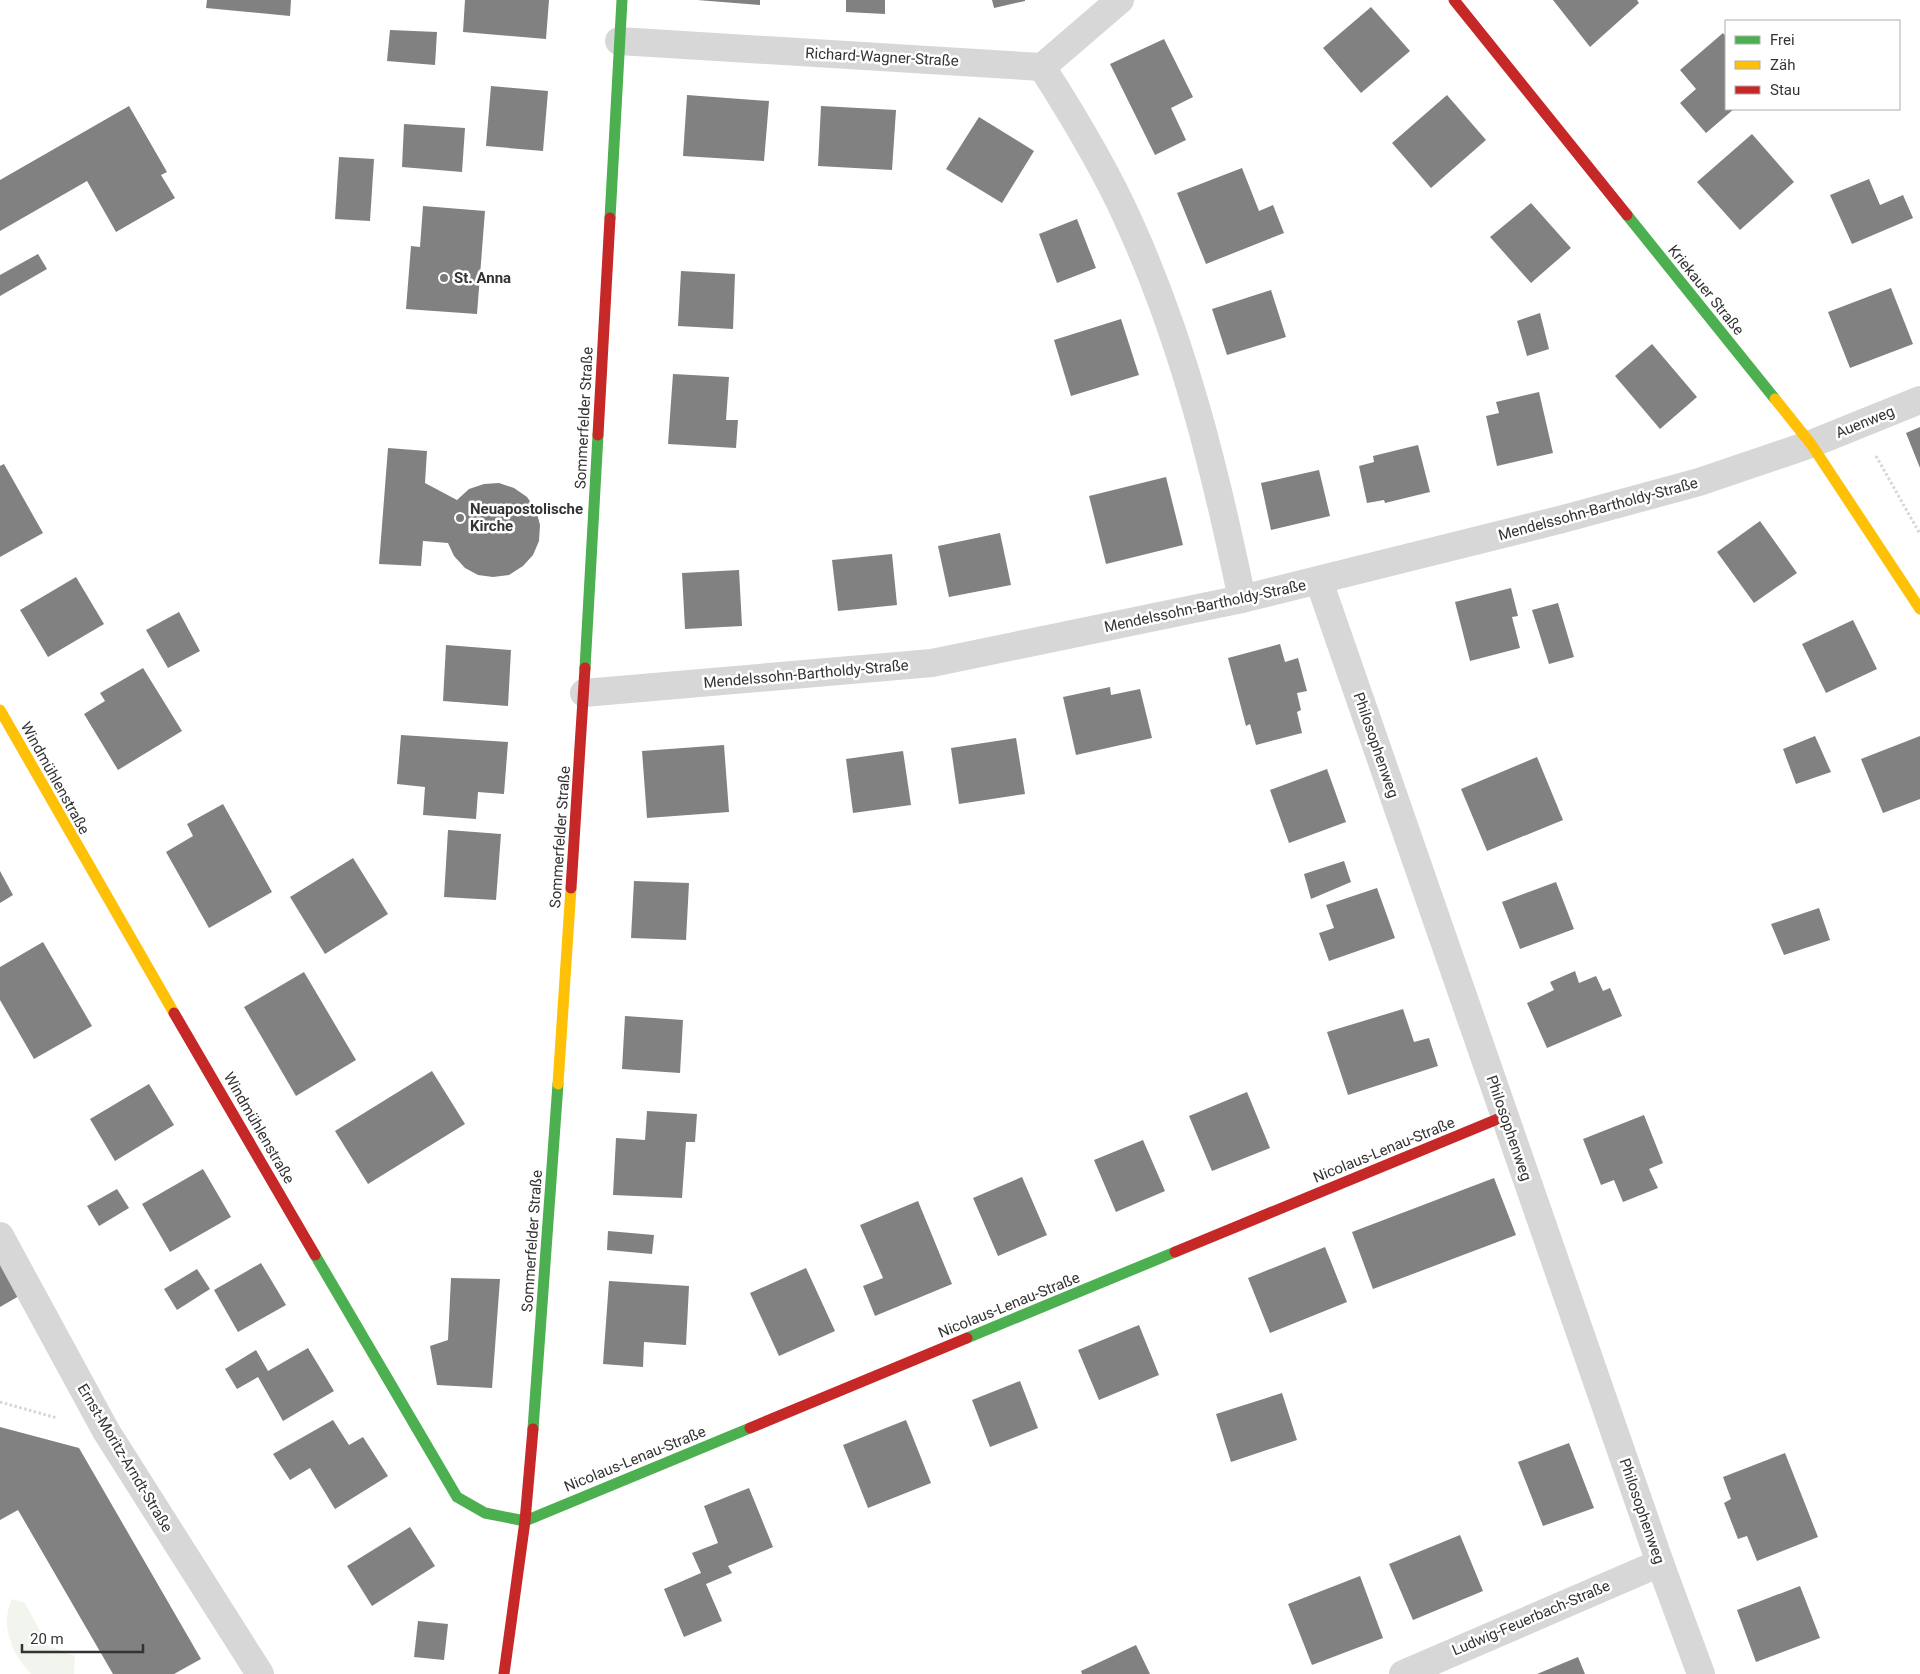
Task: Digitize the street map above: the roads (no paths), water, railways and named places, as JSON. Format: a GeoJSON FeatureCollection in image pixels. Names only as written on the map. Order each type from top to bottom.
{"type":"FeatureCollection","features":[{"type":"Feature","properties":{"kind":"street","name":"Sommerfelder Straße"},"geometry":{"type":"LineString","coordinates":[[504,1674],[525,1521],[542,1318],[584,693],[622,0]]}},
{"type":"Feature","properties":{"kind":"street"},"geometry":{"type":"LineString","coordinates":[[1120,0],[1042,67],[1102,167],[1129,221],[1153,278],[1175,337],[1203,426],[1242,599]]}},
{"type":"Feature","properties":{"kind":"street","name":"Kriekauer Straße"},"geometry":{"type":"LineString","coordinates":[[1454,0],[1811,444],[1920,609]]}},
{"type":"Feature","properties":{"kind":"street","name":"Richard-Wagner-Straße"},"geometry":{"type":"LineString","coordinates":[[619,41],[1042,67]]}},
{"type":"Feature","properties":{"kind":"street","name":"Auenweg"},"geometry":{"type":"LineString","coordinates":[[1811,444],[1920,400]]}},
{"type":"Feature","properties":{"kind":"street","name":"Mendelssohn-Bartholdy-Straße"},"geometry":{"type":"LineString","coordinates":[[584,693],[932,663],[1242,599],[1319,581],[1699,482],[1811,444]]}},
{"type":"Feature","properties":{"kind":"street","name":"Philosophenweg"},"geometry":{"type":"LineString","coordinates":[[1319,581],[1660,1563],[1701,1674]]}},
{"type":"Feature","properties":{"kind":"street","name":"Windmühlenstraße"},"geometry":{"type":"LineString","coordinates":[[0,710],[100,888],[457,1497],[485,1513],[525,1521]]}},
{"type":"Feature","properties":{"kind":"street","name":"Nicolaus-Lenau-Straße"},"geometry":{"type":"LineString","coordinates":[[525,1521],[1505,1116]]}},
{"type":"Feature","properties":{"kind":"street","name":"Ernst-Moritz-Arndt-Straße"},"geometry":{"type":"LineString","coordinates":[[0,1236],[106,1431],[260,1674]]}},
{"type":"Feature","properties":{"kind":"street","name":"Ludwig-Feuerbach-Straße"},"geometry":{"type":"LineString","coordinates":[[1403,1674],[1660,1563]]}},
{"type":"Feature","properties":{"kind":"place","name":"St. Anna"},"geometry":{"type":"Point","coordinates":[444,278]}},
{"type":"Feature","properties":{"kind":"place","name":"Neuapostolische Kirche"},"geometry":{"type":"Point","coordinates":[460,518]}}]}
